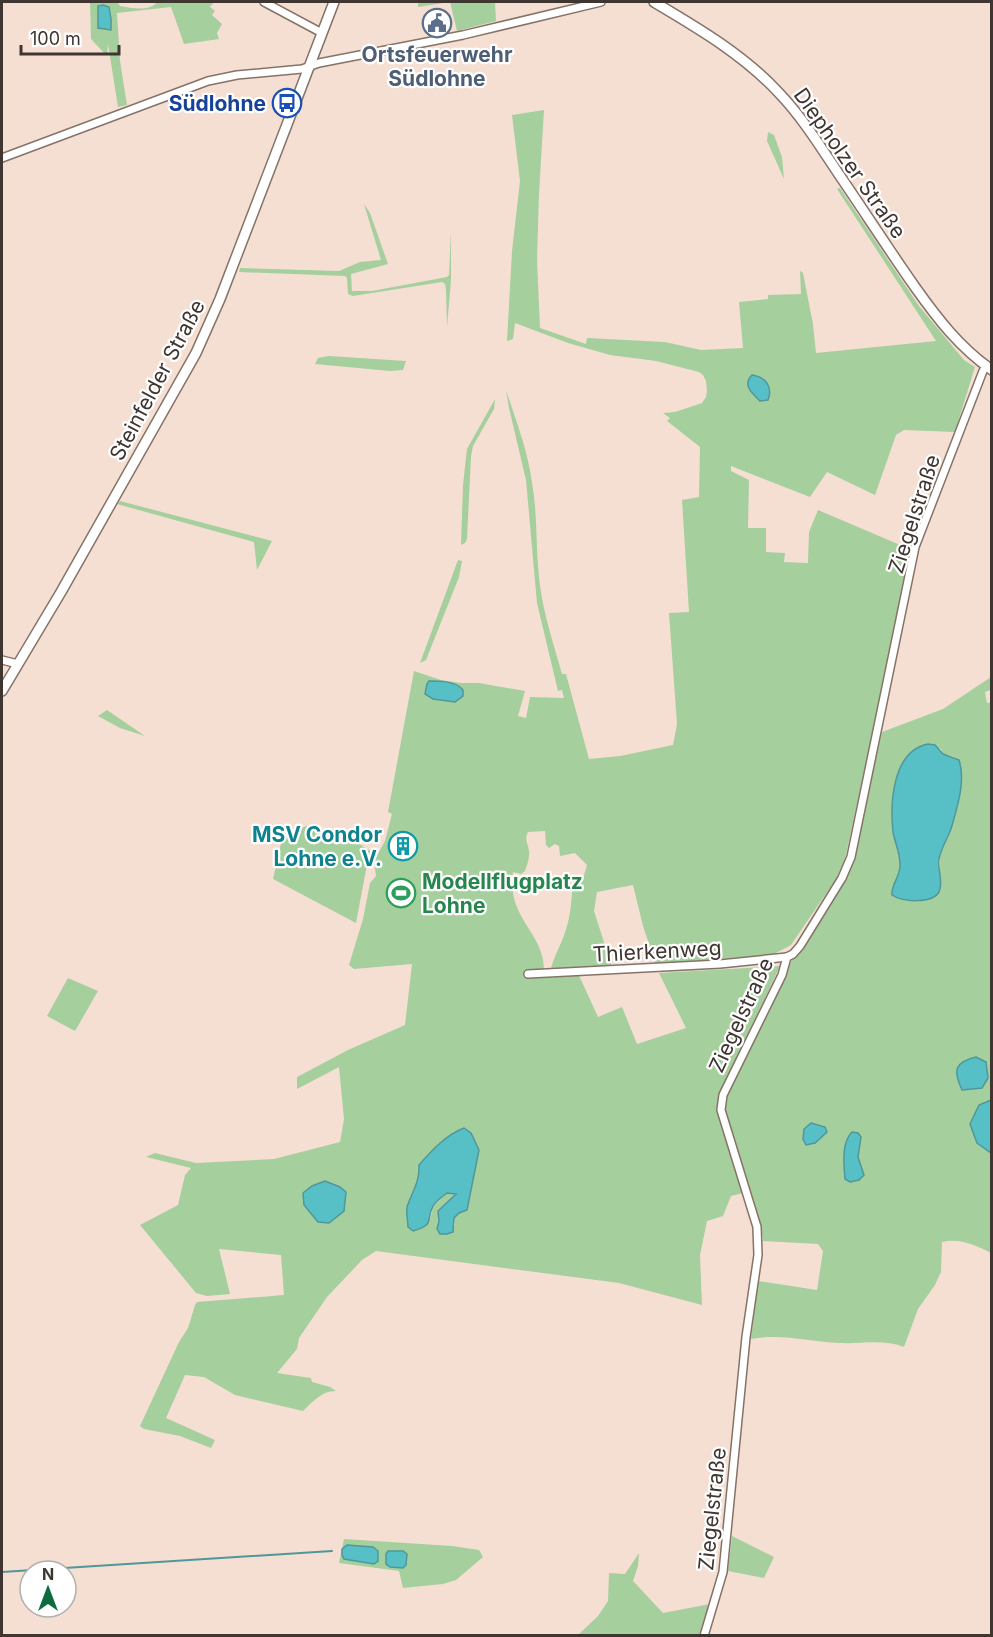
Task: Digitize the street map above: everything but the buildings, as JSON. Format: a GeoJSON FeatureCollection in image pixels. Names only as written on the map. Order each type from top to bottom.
{"type":"FeatureCollection","features":[{"type":"Feature","properties":{"kind":"main road","name":"Steinfelder Straße"},"geometry":{"type":"LineString","coordinates":[[2,691],[196,353],[220,299],[334,2]]}},
{"type":"Feature","properties":{"kind":"main road","name":"Diepholzer Straße"},"geometry":{"type":"LineString","coordinates":[[654,2],[714,39],[747,64],[779,93],[812,134],[937,317],[959,342],[989,368]]}},
{"type":"Feature","properties":{"kind":"street"},"geometry":{"type":"LineString","coordinates":[[264,2],[322,33]]}},
{"type":"Feature","properties":{"kind":"street"},"geometry":{"type":"LineString","coordinates":[[2,158],[208,81],[237,75],[302,69],[319,63],[334,62],[463,35],[601,2]]}},
{"type":"Feature","properties":{"kind":"street","name":"Ziegelstraße"},"geometry":{"type":"LineString","coordinates":[[704,1635],[717,1597],[725,1555],[744,1358],[758,1255],[757,1227],[721,1110],[723,1095],[782,975],[787,957],[800,946],[842,878],[851,856],[915,547],[983,370],[989,368]]}},
{"type":"Feature","properties":{"kind":"street"},"geometry":{"type":"LineString","coordinates":[[2,660],[18,664]]}},
{"type":"Feature","properties":{"kind":"street","name":"Thierkenweg"},"geometry":{"type":"LineString","coordinates":[[528,974],[720,964],[787,957]]}},
{"type":"Feature","properties":{"kind":"green space"},"geometry":{"type":"Polygon","coordinates":[[[90,2],[117,2],[120,6],[140,8],[150,7],[157,2],[214,2],[210,7],[215,11],[212,15],[222,24],[217,33],[219,39],[184,44],[171,7],[117,13],[120,61],[127,105],[118,107],[108,44],[107,56],[91,39],[90,2]]]}},
{"type":"Feature","properties":{"kind":"green space"},"geometry":{"type":"Polygon","coordinates":[[[418,2],[450,2],[418,7],[418,2]]]}},
{"type":"Feature","properties":{"kind":"green space"},"geometry":{"type":"Polygon","coordinates":[[[450,2],[495,2],[496,21],[457,31],[450,2]]]}},
{"type":"Feature","properties":{"kind":"green space"},"geometry":{"type":"Polygon","coordinates":[[[544,110],[537,259],[540,328],[586,344],[587,338],[665,342],[701,350],[743,348],[739,302],[768,299],[768,295],[801,294],[800,271],[803,273],[813,324],[816,353],[936,341],[837,189],[840,188],[919,306],[964,360],[975,367],[955,432],[904,430],[896,435],[875,495],[827,472],[810,497],[731,466],[731,471],[749,480],[748,528],[766,528],[766,552],[785,553],[784,562],[808,563],[809,532],[818,510],[912,550],[845,859],[836,879],[791,945],[774,954],[656,965],[633,885],[597,892],[594,911],[612,967],[576,969],[598,1017],[622,1007],[637,1044],[686,1028],[659,973],[780,966],[720,1094],[718,1110],[743,1193],[731,1196],[723,1216],[707,1221],[700,1255],[702,1305],[619,1283],[376,1251],[362,1260],[327,1297],[299,1338],[297,1349],[277,1373],[311,1378],[312,1382],[336,1391],[322,1395],[303,1411],[235,1395],[204,1377],[185,1375],[166,1418],[215,1440],[211,1448],[180,1436],[144,1429],[140,1426],[179,1342],[188,1328],[197,1302],[284,1295],[281,1255],[219,1249],[230,1294],[207,1296],[196,1293],[140,1225],[178,1205],[185,1175],[191,1168],[146,1157],[155,1153],[196,1163],[274,1159],[340,1142],[344,1119],[339,1067],[297,1089],[297,1077],[348,1050],[405,1025],[412,964],[354,969],[349,965],[363,919],[370,883],[376,876],[374,861],[385,841],[392,814],[388,812],[414,671],[441,680],[479,683],[525,691],[518,716],[526,718],[530,697],[564,698],[562,690],[558,691],[537,603],[526,480],[506,390],[528,459],[535,504],[539,580],[544,607],[562,674],[566,674],[589,759],[620,756],[673,745],[677,724],[669,613],[689,612],[682,500],[699,497],[700,447],[667,421],[670,418],[663,413],[675,412],[702,403],[706,397],[706,381],[699,372],[656,361],[610,355],[568,343],[515,323],[513,339],[507,341],[512,251],[520,181],[512,115],[544,110]],[[545,831],[528,832],[526,839],[529,851],[528,861],[525,871],[521,874],[513,872],[512,888],[520,913],[538,945],[544,970],[551,970],[568,924],[573,885],[583,879],[587,865],[575,853],[560,856],[559,846],[555,844],[549,848],[546,845],[545,831]],[[464,1128],[445,1139],[419,1165],[414,1193],[407,1209],[430,1220],[433,1206],[447,1193],[456,1193],[438,1211],[437,1230],[440,1234],[455,1225],[454,1218],[467,1210],[479,1150],[464,1128]]]}},
{"type":"Feature","properties":{"kind":"green space"},"geometry":{"type":"Polygon","coordinates":[[[768,132],[774,135],[782,157],[784,179],[767,141],[768,132]]]}},
{"type":"Feature","properties":{"kind":"green space"},"geometry":{"type":"Polygon","coordinates":[[[364,204],[370,213],[388,264],[351,274],[352,291],[372,291],[447,277],[449,275],[451,231],[451,280],[447,327],[446,290],[442,282],[353,296],[348,294],[345,276],[239,272],[240,268],[339,271],[360,262],[381,260],[364,204]]]}},
{"type":"Feature","properties":{"kind":"green space"},"geometry":{"type":"Polygon","coordinates":[[[329,356],[406,361],[403,370],[390,371],[315,364],[318,358],[329,356]]]}},
{"type":"Feature","properties":{"kind":"green space"},"geometry":{"type":"Polygon","coordinates":[[[495,399],[494,409],[473,446],[467,539],[461,545],[467,449],[495,399]]]}},
{"type":"Feature","properties":{"kind":"green space"},"geometry":{"type":"Polygon","coordinates":[[[120,501],[272,541],[257,570],[254,542],[117,504],[120,501]]]}},
{"type":"Feature","properties":{"kind":"green space"},"geometry":{"type":"Polygon","coordinates":[[[458,560],[462,561],[459,577],[426,660],[420,663],[458,560]]]}},
{"type":"Feature","properties":{"kind":"green space"},"geometry":{"type":"Polygon","coordinates":[[[991,677],[991,690],[985,692],[987,703],[992,702],[992,1100],[979,1105],[977,1143],[991,1153],[991,1253],[961,1242],[942,1242],[941,1272],[918,1309],[904,1347],[880,1342],[840,1343],[784,1337],[751,1339],[758,1281],[817,1290],[823,1251],[818,1244],[763,1241],[761,1225],[724,1110],[726,1096],[788,967],[831,903],[846,876],[852,861],[882,732],[943,709],[991,677]],[[921,746],[904,763],[898,774],[893,796],[893,821],[900,866],[894,897],[900,898],[940,886],[940,857],[951,828],[954,757],[943,754],[941,749],[921,746]],[[976,1057],[963,1062],[958,1068],[958,1078],[963,1090],[976,1057]]]}},
{"type":"Feature","properties":{"kind":"green space"},"geometry":{"type":"Polygon","coordinates":[[[107,710],[145,736],[120,728],[98,716],[107,710]]]}},
{"type":"Feature","properties":{"kind":"green space"},"geometry":{"type":"Polygon","coordinates":[[[307,826],[358,843],[372,852],[366,870],[356,923],[273,879],[282,839],[307,826]]]}},
{"type":"Feature","properties":{"kind":"green space"},"geometry":{"type":"Polygon","coordinates":[[[68,978],[98,991],[75,1031],[47,1016],[68,978]]]}},
{"type":"Feature","properties":{"kind":"green space"},"geometry":{"type":"Polygon","coordinates":[[[732,1536],[774,1557],[764,1578],[728,1571],[732,1536]]]}},
{"type":"Feature","properties":{"kind":"green space"},"geometry":{"type":"Polygon","coordinates":[[[344,1539],[452,1546],[479,1550],[483,1557],[456,1580],[443,1584],[403,1588],[399,1571],[339,1563],[344,1539]],[[347,1545],[362,1562],[368,1563],[373,1547],[347,1545]]]}},
{"type":"Feature","properties":{"kind":"green space"},"geometry":{"type":"Polygon","coordinates":[[[639,1553],[633,1581],[663,1613],[710,1604],[699,1635],[577,1636],[598,1616],[608,1601],[609,1573],[625,1574],[639,1553]]]}},
{"type":"Feature","properties":{"kind":"water"},"geometry":{"type":"Polygon","coordinates":[[[98,6],[109,7],[111,30],[98,28],[98,6]]]}},
{"type":"Feature","properties":{"kind":"water"},"geometry":{"type":"Polygon","coordinates":[[[752,375],[767,383],[770,391],[768,400],[760,401],[749,389],[748,382],[752,375]]]}},
{"type":"Feature","properties":{"kind":"water"},"geometry":{"type":"Polygon","coordinates":[[[429,681],[456,685],[463,690],[463,696],[455,702],[433,699],[425,694],[429,681]]]}},
{"type":"Feature","properties":{"kind":"water"},"geometry":{"type":"Polygon","coordinates":[[[928,744],[935,745],[943,754],[959,760],[961,786],[951,829],[939,859],[941,884],[939,892],[930,899],[909,900],[892,895],[900,864],[893,832],[893,794],[900,768],[907,757],[916,749],[928,744]]]}},
{"type":"Feature","properties":{"kind":"water"},"geometry":{"type":"Polygon","coordinates":[[[976,1057],[986,1062],[988,1078],[982,1088],[962,1090],[957,1078],[957,1068],[963,1062],[976,1057]]]}},
{"type":"Feature","properties":{"kind":"water"},"geometry":{"type":"Polygon","coordinates":[[[992,1100],[991,1153],[977,1143],[970,1124],[979,1105],[992,1100]]]}},
{"type":"Feature","properties":{"kind":"water"},"geometry":{"type":"Polygon","coordinates":[[[811,1123],[825,1127],[827,1132],[815,1143],[806,1145],[803,1139],[804,1129],[811,1123]]]}},
{"type":"Feature","properties":{"kind":"water"},"geometry":{"type":"Polygon","coordinates":[[[464,1128],[471,1133],[479,1150],[467,1210],[454,1218],[453,1232],[440,1234],[437,1229],[438,1211],[456,1194],[447,1193],[433,1206],[429,1222],[413,1231],[408,1227],[407,1209],[417,1182],[419,1165],[445,1139],[464,1128]]]}},
{"type":"Feature","properties":{"kind":"water"},"geometry":{"type":"Polygon","coordinates":[[[852,1132],[858,1133],[861,1137],[858,1157],[864,1175],[859,1180],[850,1182],[845,1179],[844,1154],[846,1142],[852,1132]]]}},
{"type":"Feature","properties":{"kind":"water"},"geometry":{"type":"Polygon","coordinates":[[[325,1181],[346,1192],[344,1211],[329,1223],[318,1222],[304,1205],[303,1193],[312,1186],[325,1181]]]}},
{"type":"Feature","properties":{"kind":"water"},"geometry":{"type":"Polygon","coordinates":[[[347,1545],[373,1547],[378,1551],[378,1561],[374,1564],[344,1559],[342,1549],[347,1545]]]}},
{"type":"Feature","properties":{"kind":"water"},"geometry":{"type":"Polygon","coordinates":[[[388,1551],[403,1551],[407,1554],[406,1565],[403,1568],[390,1567],[386,1564],[388,1551]]]}},
{"type":"Feature","properties":{"kind":"waterway"},"geometry":{"type":"LineString","coordinates":[[2,1572],[332,1551]]}},
{"type":"Feature","properties":{"kind":"place","name":"Ortsfeuerwehr Südlohne"},"geometry":{"type":"Point","coordinates":[437,23]}},
{"type":"Feature","properties":{"kind":"place","name":"Südlohne"},"geometry":{"type":"Point","coordinates":[287,103]}},
{"type":"Feature","properties":{"kind":"place","name":"MSV Condor Lohne e.V."},"geometry":{"type":"Point","coordinates":[403,846]}},
{"type":"Feature","properties":{"kind":"place","name":"Modellflugplatz Lohne"},"geometry":{"type":"Point","coordinates":[401,893]}}]}
